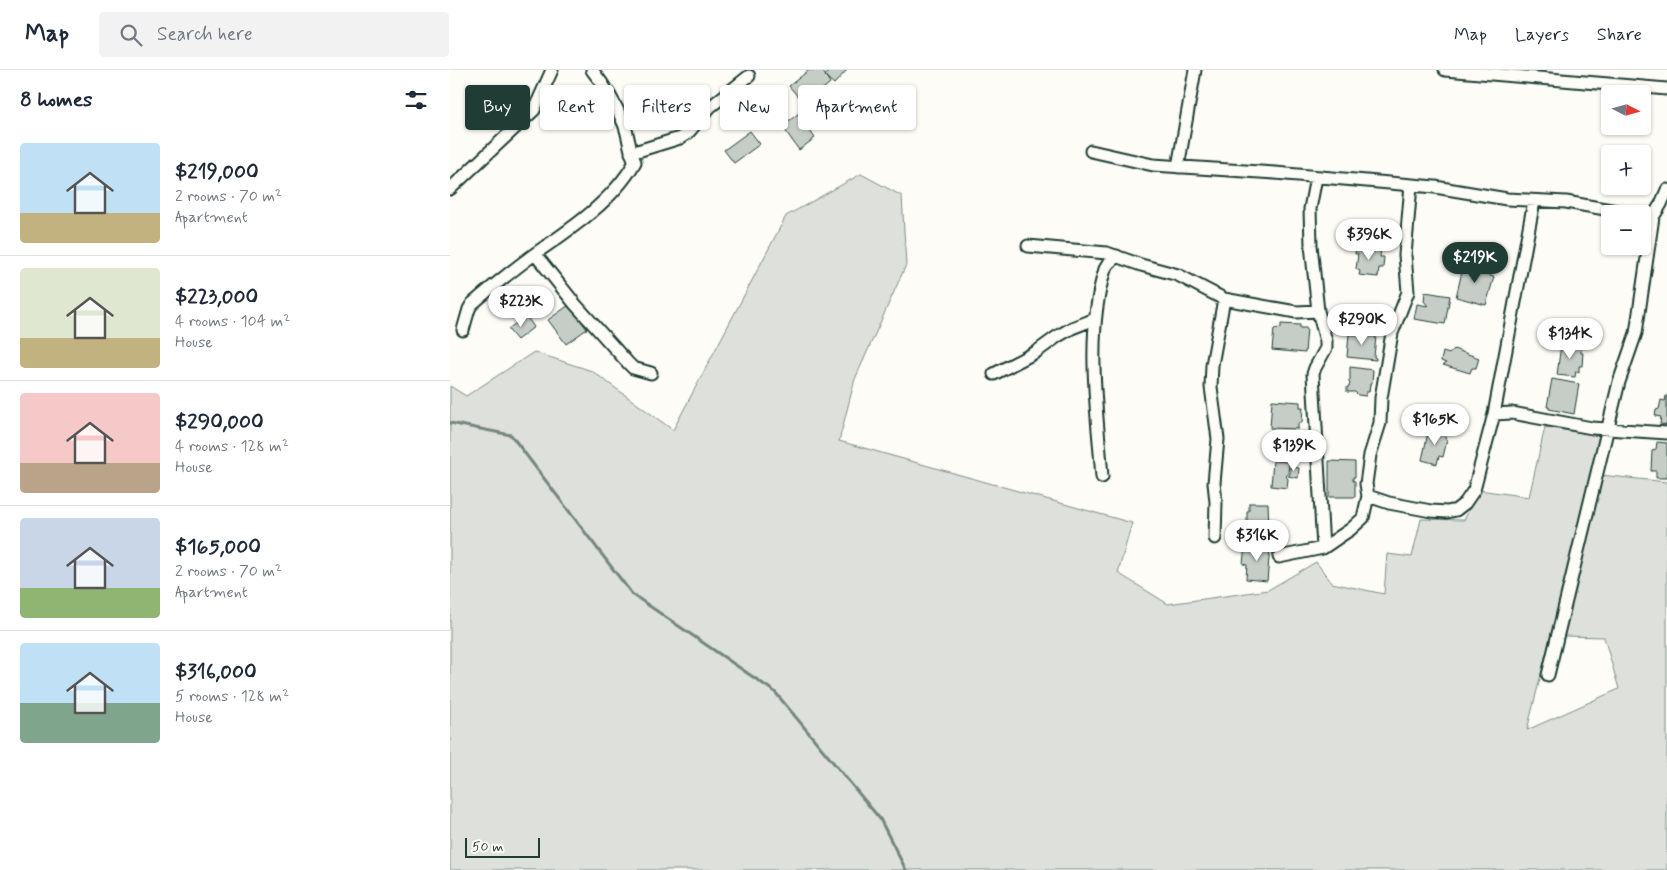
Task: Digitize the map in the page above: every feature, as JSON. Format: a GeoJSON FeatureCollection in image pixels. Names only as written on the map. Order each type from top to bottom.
{"type":"FeatureCollection","features":[{"type":"Feature","properties":{"kind":"street"},"geometry":{"type":"LineString","coordinates":[[450,189],[534,110],[552,70]]}},
{"type":"Feature","properties":{"kind":"street"},"geometry":{"type":"LineString","coordinates":[[463,330],[472,304],[535,254],[570,230],[621,182],[635,162],[631,153],[625,125],[604,85],[592,70]]}},
{"type":"Feature","properties":{"kind":"street"},"geometry":{"type":"LineString","coordinates":[[1178,167],[1195,70]]}},
{"type":"Feature","properties":{"kind":"street"},"geometry":{"type":"LineString","coordinates":[[1445,70],[1555,75],[1667,89]]}},
{"type":"Feature","properties":{"kind":"street"},"geometry":{"type":"LineString","coordinates":[[631,153],[688,134],[704,114],[749,76]]}},
{"type":"Feature","properties":{"kind":"street"},"geometry":{"type":"LineString","coordinates":[[1091,151],[1153,164],[1178,167],[1411,185],[1470,192],[1507,199],[1566,202],[1601,208]]}},
{"type":"Feature","properties":{"kind":"street"},"geometry":{"type":"LineString","coordinates":[[1316,177],[1310,209],[1310,226],[1318,311],[1326,341],[1326,348],[1313,374],[1323,548]]}},
{"type":"Feature","properties":{"kind":"street"},"geometry":{"type":"LineString","coordinates":[[1279,557],[1323,548],[1363,518],[1368,496],[1366,484],[1370,455],[1380,423],[1381,398],[1392,333],[1408,292],[1404,255],[1411,185]]}},
{"type":"Feature","properties":{"kind":"street"},"geometry":{"type":"LineString","coordinates":[[1651,214],[1664,204],[1667,190]]}},
{"type":"Feature","properties":{"kind":"street"},"geometry":{"type":"LineString","coordinates":[[1368,496],[1390,503],[1447,512],[1456,510],[1465,503],[1474,490],[1494,414],[1534,201]]}},
{"type":"Feature","properties":{"kind":"street"},"geometry":{"type":"LineString","coordinates":[[1028,246],[1100,252],[1178,275],[1224,299],[1290,311],[1318,311]]}},
{"type":"Feature","properties":{"kind":"street"},"geometry":{"type":"LineString","coordinates":[[535,254],[575,304],[628,363],[633,368],[651,373]]}},
{"type":"Feature","properties":{"kind":"street"},"geometry":{"type":"LineString","coordinates":[[1548,675],[1619,382],[1636,333],[1644,255]]}},
{"type":"Feature","properties":{"kind":"street"},"geometry":{"type":"LineString","coordinates":[[1102,477],[1095,375],[1095,320],[1105,269],[1117,256]]}},
{"type":"Feature","properties":{"kind":"street"},"geometry":{"type":"LineString","coordinates":[[1215,538],[1216,502],[1214,482],[1218,449],[1211,387],[1212,365],[1224,299]]}},
{"type":"Feature","properties":{"kind":"street"},"geometry":{"type":"LineString","coordinates":[[994,374],[1036,352],[1072,328],[1095,320]]}},
{"type":"Feature","properties":{"kind":"street"},"geometry":{"type":"LineString","coordinates":[[1494,414],[1512,413],[1592,428],[1667,433]]}},
{"type":"Feature","properties":{"kind":"shaded area"},"geometry":{"type":"Polygon","coordinates":[[[861,174],[902,196],[906,265],[855,379],[839,441],[1132,523],[1118,573],[1168,604],[1268,590],[1316,562],[1332,583],[1384,594],[1387,554],[1412,557],[1421,519],[1464,520],[1479,490],[1529,497],[1545,427],[1601,436],[1527,730],[1619,689],[1604,637],[1564,636],[1600,475],[1667,482],[1667,870],[450,870],[450,386],[466,396],[534,352],[592,371],[673,430],[786,216],[861,174]]]}},
{"type":"Feature","properties":{"kind":"building"},"geometry":{"type":"Polygon","coordinates":[[[809,70],[822,70],[830,83],[828,85],[798,85],[798,97],[789,86],[809,70]]]}},
{"type":"Feature","properties":{"kind":"building"},"geometry":{"type":"Polygon","coordinates":[[[830,70],[847,70],[834,84],[825,76],[830,70]]]}},
{"type":"Feature","properties":{"kind":"building"},"geometry":{"type":"Polygon","coordinates":[[[798,114],[798,130],[809,130],[815,138],[799,150],[785,130],[788,130],[788,122],[798,114]]]}},
{"type":"Feature","properties":{"kind":"building"},"geometry":{"type":"Polygon","coordinates":[[[750,131],[760,144],[734,163],[724,150],[750,131]]]}},
{"type":"Feature","properties":{"kind":"building"},"geometry":{"type":"Polygon","coordinates":[[[1356,246],[1381,249],[1380,257],[1384,257],[1383,268],[1379,268],[1378,277],[1359,275],[1360,271],[1356,269],[1358,254],[1355,254],[1356,246]]]}},
{"type":"Feature","properties":{"kind":"building"},"geometry":{"type":"Polygon","coordinates":[[[1464,263],[1491,268],[1490,276],[1494,277],[1486,305],[1456,297],[1464,263]]]}},
{"type":"Feature","properties":{"kind":"building"},"geometry":{"type":"Polygon","coordinates":[[[1425,292],[1450,296],[1445,324],[1414,319],[1417,304],[1428,306],[1424,301],[1425,292]]]}},
{"type":"Feature","properties":{"kind":"building"},"geometry":{"type":"Polygon","coordinates":[[[569,305],[587,329],[566,344],[548,320],[569,305]]]}},
{"type":"Feature","properties":{"kind":"building"},"geometry":{"type":"Polygon","coordinates":[[[526,316],[534,327],[517,340],[508,329],[526,316]]]}},
{"type":"Feature","properties":{"kind":"building"},"geometry":{"type":"Polygon","coordinates":[[[1281,324],[1300,325],[1300,328],[1307,328],[1305,353],[1272,350],[1274,329],[1281,328],[1281,324]]]}},
{"type":"Feature","properties":{"kind":"building"},"geometry":{"type":"Polygon","coordinates":[[[1361,329],[1370,330],[1369,336],[1376,336],[1374,357],[1376,360],[1347,357],[1349,334],[1360,335],[1361,329]]]}},
{"type":"Feature","properties":{"kind":"building"},"geometry":{"type":"Polygon","coordinates":[[[1561,344],[1581,346],[1581,353],[1583,353],[1582,366],[1579,366],[1579,372],[1576,371],[1575,377],[1557,375],[1561,344]]]}},
{"type":"Feature","properties":{"kind":"building"},"geometry":{"type":"Polygon","coordinates":[[[1454,349],[1479,358],[1476,368],[1472,368],[1470,373],[1443,365],[1446,363],[1441,361],[1443,352],[1449,354],[1454,349]]]}},
{"type":"Feature","properties":{"kind":"building"},"geometry":{"type":"Polygon","coordinates":[[[1350,367],[1373,370],[1372,383],[1370,384],[1369,392],[1366,392],[1366,396],[1358,395],[1355,392],[1347,392],[1347,387],[1349,387],[1350,383],[1348,381],[1350,380],[1350,367]]]}},
{"type":"Feature","properties":{"kind":"building"},"geometry":{"type":"Polygon","coordinates":[[[1552,379],[1579,384],[1574,414],[1547,407],[1552,379]]]}},
{"type":"Feature","properties":{"kind":"building"},"geometry":{"type":"Polygon","coordinates":[[[1666,396],[1667,425],[1660,424],[1661,417],[1655,416],[1661,400],[1665,401],[1666,396]]]}},
{"type":"Feature","properties":{"kind":"building"},"geometry":{"type":"Polygon","coordinates":[[[1272,400],[1300,402],[1300,407],[1303,407],[1302,423],[1298,423],[1298,429],[1270,428],[1272,400]]]}},
{"type":"Feature","properties":{"kind":"building"},"geometry":{"type":"Polygon","coordinates":[[[1429,428],[1446,432],[1445,439],[1447,440],[1443,457],[1439,456],[1437,464],[1422,460],[1429,428]]]}},
{"type":"Feature","properties":{"kind":"building"},"geometry":{"type":"Polygon","coordinates":[[[1657,442],[1667,443],[1667,478],[1656,478],[1656,471],[1651,471],[1652,451],[1656,449],[1657,442]]]}},
{"type":"Feature","properties":{"kind":"building"},"geometry":{"type":"Polygon","coordinates":[[[1273,461],[1289,462],[1288,474],[1286,476],[1288,479],[1287,488],[1271,486],[1273,461]]]}},
{"type":"Feature","properties":{"kind":"building"},"geometry":{"type":"Polygon","coordinates":[[[1329,461],[1355,462],[1355,477],[1353,477],[1353,481],[1355,481],[1355,497],[1329,497],[1329,461]]]}},
{"type":"Feature","properties":{"kind":"building"},"geometry":{"type":"Polygon","coordinates":[[[1290,467],[1299,468],[1298,478],[1288,476],[1290,474],[1290,467]]]}},
{"type":"Feature","properties":{"kind":"building"},"geometry":{"type":"Polygon","coordinates":[[[1249,503],[1268,503],[1269,530],[1249,530],[1247,511],[1249,511],[1249,503]]]}},
{"type":"Feature","properties":{"kind":"building"},"geometry":{"type":"Polygon","coordinates":[[[1245,545],[1270,547],[1267,581],[1246,579],[1247,565],[1243,564],[1245,545]]]}},
{"type":"Feature","properties":{"kind":"waterway"},"geometry":{"type":"LineString","coordinates":[[450,423],[511,435],[632,594],[775,692],[880,819],[906,870]]}}]}
